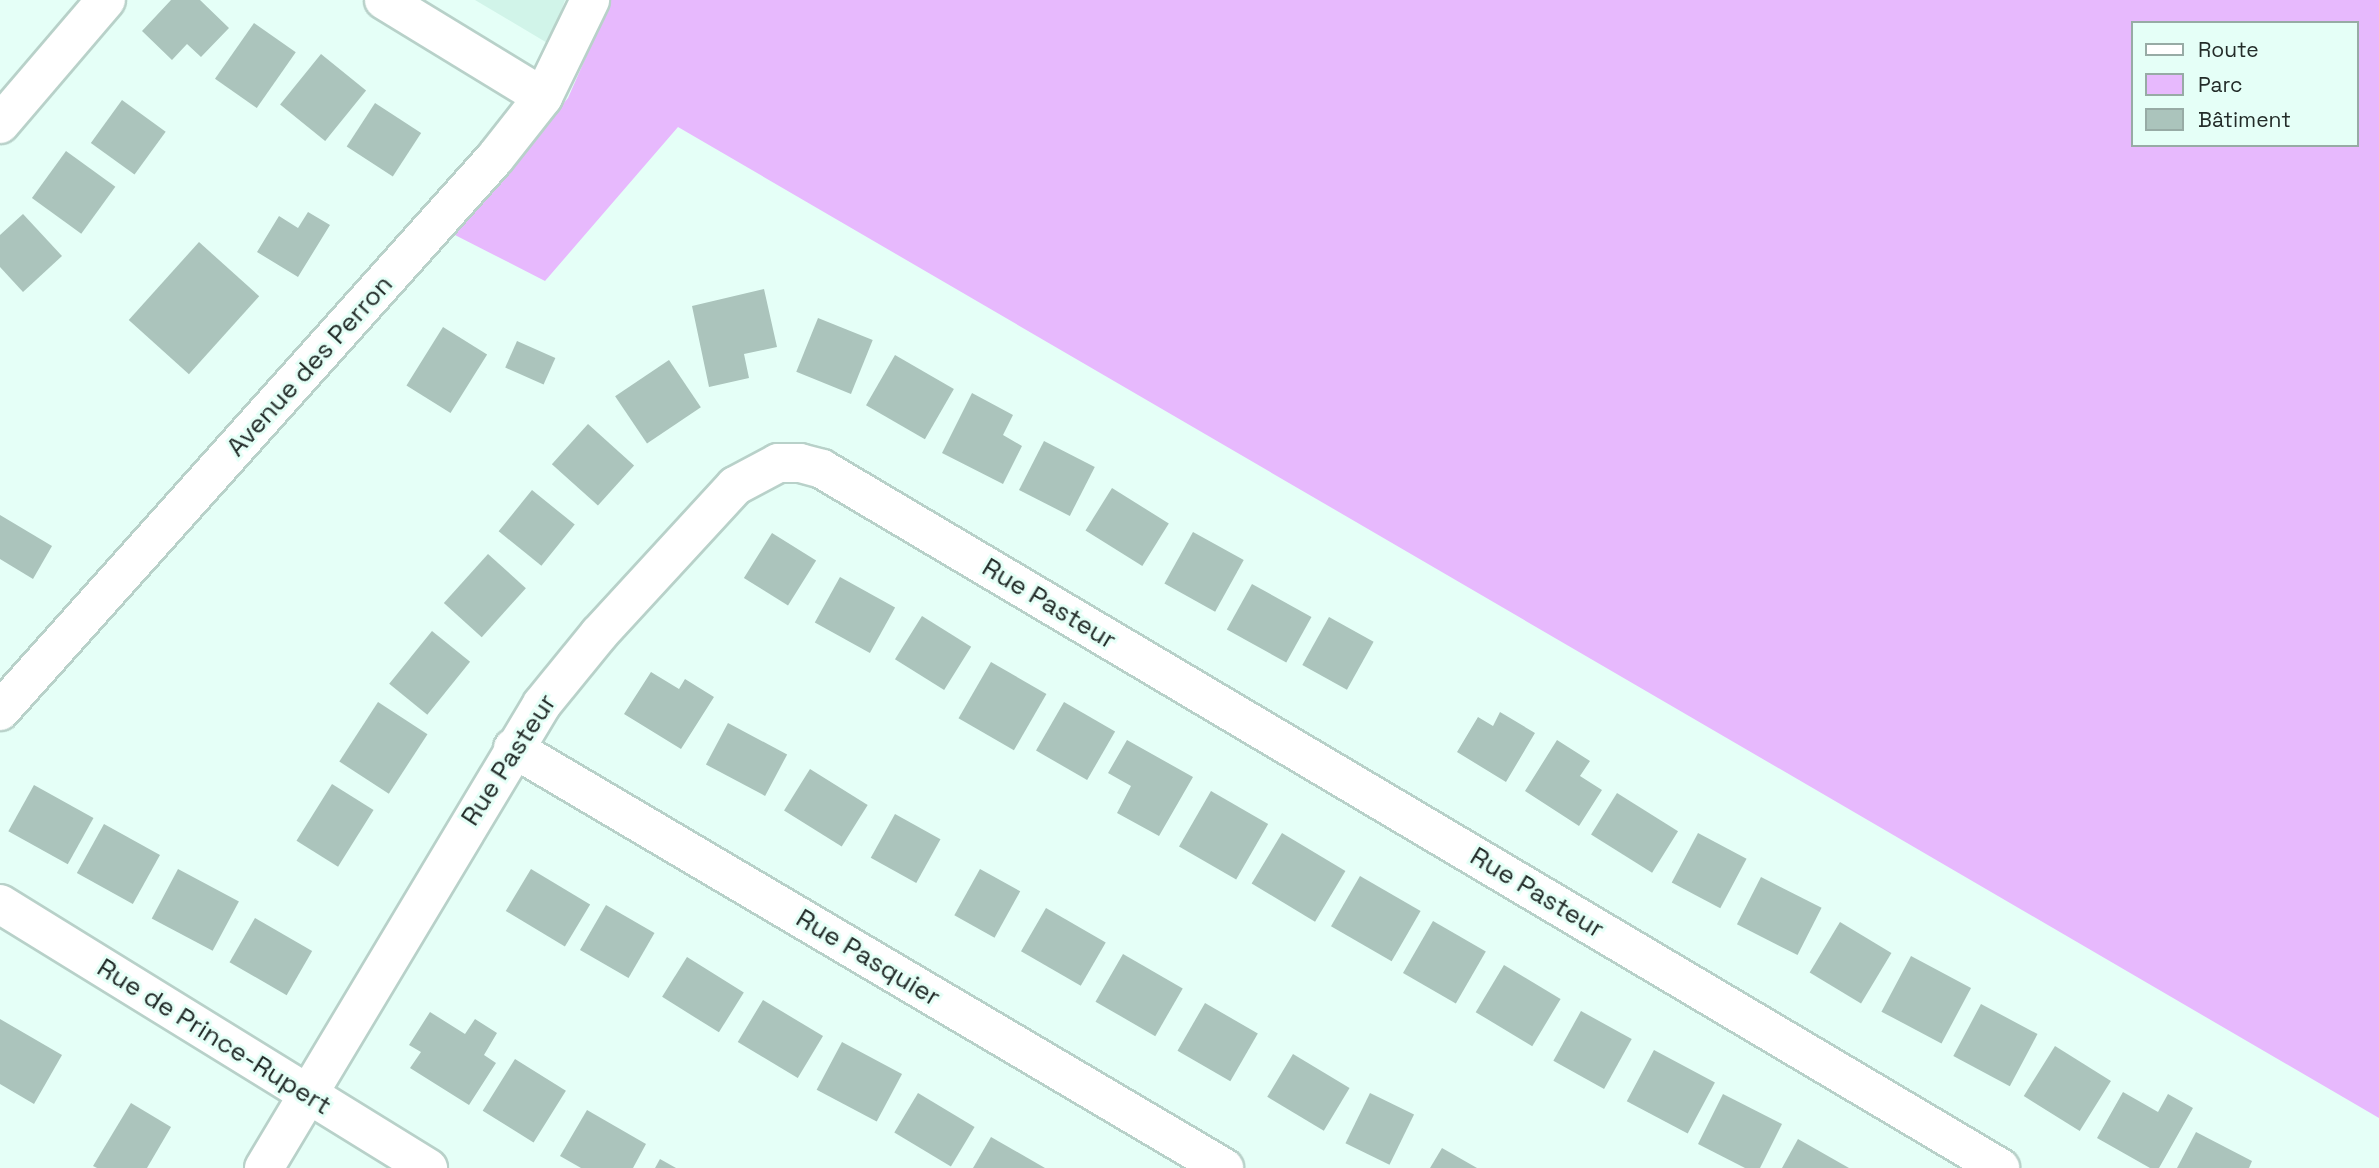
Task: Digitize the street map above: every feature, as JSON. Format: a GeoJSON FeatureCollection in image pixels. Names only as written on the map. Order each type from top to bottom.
{"type":"FeatureCollection","features":[{"type":"Feature","properties":{"kind":"street"},"geometry":{"type":"LineString","coordinates":[[0,124],[107,0]]}},
{"type":"Feature","properties":{"kind":"street"},"geometry":{"type":"LineString","coordinates":[[384,0],[543,97]]}},
{"type":"Feature","properties":{"kind":"street","name":"Avenue des Perron"},"geometry":{"type":"LineString","coordinates":[[0,711],[445,216],[543,97],[590,0]]}},
{"type":"Feature","properties":{"kind":"street","name":"Rue Pasteur"},"geometry":{"type":"LineString","coordinates":[[264,1168],[513,748],[599,634],[736,486],[778,463],[800,463],[822,469],[2000,1168]]}},
{"type":"Feature","properties":{"kind":"street","name":"Rue Pasquier"},"geometry":{"type":"LineString","coordinates":[[513,748],[1224,1168]]}},
{"type":"Feature","properties":{"kind":"street","name":"Rue de Prince-Rupert"},"geometry":{"type":"LineString","coordinates":[[0,904],[428,1168]]}},
{"type":"Feature","properties":{"kind":"shaded area"},"geometry":{"type":"Polygon","coordinates":[[[475,0],[565,0],[549,44],[475,0]]]}},
{"type":"Feature","properties":{"kind":"green space"},"geometry":{"type":"Polygon","coordinates":[[[611,0],[2379,0],[2379,1118],[678,127],[545,281],[453,234],[568,98],[611,0]]]}},
{"type":"Feature","properties":{"kind":"building"},"geometry":{"type":"Polygon","coordinates":[[[171,0],[200,0],[229,28],[201,57],[187,44],[172,60],[142,31],[171,0]]]}},
{"type":"Feature","properties":{"kind":"building"},"geometry":{"type":"Polygon","coordinates":[[[254,23],[296,52],[257,108],[215,79],[254,23]]]}},
{"type":"Feature","properties":{"kind":"building"},"geometry":{"type":"Polygon","coordinates":[[[321,54],[366,91],[325,141],[280,105],[321,54]]]}},
{"type":"Feature","properties":{"kind":"building"},"geometry":{"type":"Polygon","coordinates":[[[122,100],[166,132],[135,175],[91,143],[122,100]]]}},
{"type":"Feature","properties":{"kind":"building"},"geometry":{"type":"Polygon","coordinates":[[[375,103],[421,133],[393,177],[347,147],[375,103]]]}},
{"type":"Feature","properties":{"kind":"building"},"geometry":{"type":"Polygon","coordinates":[[[66,151],[115,187],[81,234],[32,198],[66,151]]]}},
{"type":"Feature","properties":{"kind":"building"},"geometry":{"type":"Polygon","coordinates":[[[308,212],[330,225],[298,277],[257,252],[279,216],[298,228],[308,212]]]}},
{"type":"Feature","properties":{"kind":"building"},"geometry":{"type":"Polygon","coordinates":[[[23,214],[62,256],[23,292],[0,267],[0,235],[23,214]]]}},
{"type":"Feature","properties":{"kind":"building"},"geometry":{"type":"Polygon","coordinates":[[[199,242],[259,296],[189,374],[129,320],[199,242]]]}},
{"type":"Feature","properties":{"kind":"building"},"geometry":{"type":"Polygon","coordinates":[[[764,289],[777,347],[744,354],[749,378],[709,387],[692,306],[764,289]]]}},
{"type":"Feature","properties":{"kind":"building"},"geometry":{"type":"Polygon","coordinates":[[[818,318],[873,340],[851,394],[796,372],[818,318]]]}},
{"type":"Feature","properties":{"kind":"building"},"geometry":{"type":"Polygon","coordinates":[[[443,327],[487,355],[451,413],[406,386],[443,327]]]}},
{"type":"Feature","properties":{"kind":"building"},"geometry":{"type":"Polygon","coordinates":[[[517,341],[555,358],[544,385],[505,367],[517,341]]]}},
{"type":"Feature","properties":{"kind":"building"},"geometry":{"type":"Polygon","coordinates":[[[895,355],[954,389],[925,439],[866,405],[895,355]]]}},
{"type":"Feature","properties":{"kind":"building"},"geometry":{"type":"Polygon","coordinates":[[[669,360],[701,407],[647,444],[615,396],[669,360]]]}},
{"type":"Feature","properties":{"kind":"building"},"geometry":{"type":"Polygon","coordinates":[[[972,393],[1013,415],[1003,435],[1022,446],[1003,484],[942,453],[972,393]]]}},
{"type":"Feature","properties":{"kind":"building"},"geometry":{"type":"Polygon","coordinates":[[[588,424],[634,465],[598,506],[552,464],[588,424]]]}},
{"type":"Feature","properties":{"kind":"building"},"geometry":{"type":"Polygon","coordinates":[[[1044,441],[1095,467],[1070,516],[1019,490],[1044,441]]]}},
{"type":"Feature","properties":{"kind":"building"},"geometry":{"type":"Polygon","coordinates":[[[1112,488],[1169,524],[1142,566],[1086,530],[1112,488]]]}},
{"type":"Feature","properties":{"kind":"building"},"geometry":{"type":"Polygon","coordinates":[[[532,490],[575,525],[541,566],[499,531],[532,490]]]}},
{"type":"Feature","properties":{"kind":"building"},"geometry":{"type":"Polygon","coordinates":[[[0,515],[52,546],[33,579],[0,559],[0,515]]]}},
{"type":"Feature","properties":{"kind":"building"},"geometry":{"type":"Polygon","coordinates":[[[1193,532],[1244,560],[1215,612],[1164,584],[1193,532]]]}},
{"type":"Feature","properties":{"kind":"building"},"geometry":{"type":"Polygon","coordinates":[[[772,533],[816,561],[788,606],[744,578],[772,533]]]}},
{"type":"Feature","properties":{"kind":"building"},"geometry":{"type":"Polygon","coordinates":[[[488,554],[526,588],[482,637],[444,603],[488,554]]]}},
{"type":"Feature","properties":{"kind":"building"},"geometry":{"type":"Polygon","coordinates":[[[840,577],[895,608],[870,653],[815,622],[840,577]]]}},
{"type":"Feature","properties":{"kind":"building"},"geometry":{"type":"Polygon","coordinates":[[[1252,584],[1311,617],[1286,662],[1227,629],[1252,584]]]}},
{"type":"Feature","properties":{"kind":"building"},"geometry":{"type":"Polygon","coordinates":[[[922,616],[971,647],[944,690],[895,659],[922,616]]]}},
{"type":"Feature","properties":{"kind":"building"},"geometry":{"type":"Polygon","coordinates":[[[1329,617],[1374,642],[1347,690],[1302,665],[1329,617]]]}},
{"type":"Feature","properties":{"kind":"building"},"geometry":{"type":"Polygon","coordinates":[[[432,631],[470,662],[427,715],[389,684],[432,631]]]}},
{"type":"Feature","properties":{"kind":"building"},"geometry":{"type":"Polygon","coordinates":[[[991,662],[1046,694],[1014,750],[958,718],[991,662]]]}},
{"type":"Feature","properties":{"kind":"building"},"geometry":{"type":"Polygon","coordinates":[[[651,672],[679,689],[685,679],[714,697],[681,749],[624,714],[651,672]]]}},
{"type":"Feature","properties":{"kind":"building"},"geometry":{"type":"Polygon","coordinates":[[[378,702],[427,734],[389,794],[339,762],[378,702]]]}},
{"type":"Feature","properties":{"kind":"building"},"geometry":{"type":"Polygon","coordinates":[[[1064,702],[1115,732],[1087,780],[1036,750],[1064,702]]]}},
{"type":"Feature","properties":{"kind":"building"},"geometry":{"type":"Polygon","coordinates":[[[1500,712],[1535,733],[1506,782],[1457,752],[1478,717],[1493,726],[1500,712]]]}},
{"type":"Feature","properties":{"kind":"building"},"geometry":{"type":"Polygon","coordinates":[[[728,723],[787,754],[765,796],[706,764],[728,723]]]}},
{"type":"Feature","properties":{"kind":"building"},"geometry":{"type":"Polygon","coordinates":[[[1127,740],[1193,777],[1159,836],[1117,813],[1131,786],[1108,773],[1127,740]]]}},
{"type":"Feature","properties":{"kind":"building"},"geometry":{"type":"Polygon","coordinates":[[[1557,740],[1590,761],[1580,776],[1602,790],[1579,826],[1525,791],[1557,740]]]}},
{"type":"Feature","properties":{"kind":"building"},"geometry":{"type":"Polygon","coordinates":[[[810,769],[868,805],[842,847],[784,811],[810,769]]]}},
{"type":"Feature","properties":{"kind":"building"},"geometry":{"type":"Polygon","coordinates":[[[332,784],[374,810],[338,867],[296,841],[332,784]]]}},
{"type":"Feature","properties":{"kind":"building"},"geometry":{"type":"Polygon","coordinates":[[[34,785],[93,818],[68,864],[8,831],[34,785]]]}},
{"type":"Feature","properties":{"kind":"building"},"geometry":{"type":"Polygon","coordinates":[[[1211,791],[1268,824],[1236,879],[1179,846],[1211,791]]]}},
{"type":"Feature","properties":{"kind":"building"},"geometry":{"type":"Polygon","coordinates":[[[1617,793],[1678,831],[1652,873],[1591,835],[1617,793]]]}},
{"type":"Feature","properties":{"kind":"building"},"geometry":{"type":"Polygon","coordinates":[[[895,814],[940,839],[916,883],[871,858],[895,814]]]}},
{"type":"Feature","properties":{"kind":"building"},"geometry":{"type":"Polygon","coordinates":[[[104,824],[160,855],[133,904],[77,873],[104,824]]]}},
{"type":"Feature","properties":{"kind":"building"},"geometry":{"type":"Polygon","coordinates":[[[1282,833],[1345,871],[1315,922],[1252,884],[1282,833]]]}},
{"type":"Feature","properties":{"kind":"building"},"geometry":{"type":"Polygon","coordinates":[[[1698,833],[1747,859],[1720,908],[1672,882],[1698,833]]]}},
{"type":"Feature","properties":{"kind":"building"},"geometry":{"type":"Polygon","coordinates":[[[178,869],[239,901],[213,951],[152,918],[178,869]]]}},
{"type":"Feature","properties":{"kind":"building"},"geometry":{"type":"Polygon","coordinates":[[[531,869],[590,905],[565,947],[506,911],[531,869]]]}},
{"type":"Feature","properties":{"kind":"building"},"geometry":{"type":"Polygon","coordinates":[[[980,869],[1020,891],[995,938],[954,915],[980,869]]]}},
{"type":"Feature","properties":{"kind":"building"},"geometry":{"type":"Polygon","coordinates":[[[1360,876],[1421,911],[1392,961],[1331,926],[1360,876]]]}},
{"type":"Feature","properties":{"kind":"building"},"geometry":{"type":"Polygon","coordinates":[[[1761,877],[1822,908],[1798,955],[1737,924],[1761,877]]]}},
{"type":"Feature","properties":{"kind":"building"},"geometry":{"type":"Polygon","coordinates":[[[606,905],[654,933],[628,978],[580,950],[606,905]]]}},
{"type":"Feature","properties":{"kind":"building"},"geometry":{"type":"Polygon","coordinates":[[[1046,908],[1106,943],[1081,986],[1021,951],[1046,908]]]}},
{"type":"Feature","properties":{"kind":"building"},"geometry":{"type":"Polygon","coordinates":[[[255,918],[312,951],[287,995],[230,962],[255,918]]]}},
{"type":"Feature","properties":{"kind":"building"},"geometry":{"type":"Polygon","coordinates":[[[1433,921],[1486,952],[1456,1003],[1403,973],[1433,921]]]}},
{"type":"Feature","properties":{"kind":"building"},"geometry":{"type":"Polygon","coordinates":[[[1840,922],[1891,953],[1861,1003],[1810,973],[1840,922]]]}},
{"type":"Feature","properties":{"kind":"building"},"geometry":{"type":"Polygon","coordinates":[[[1123,954],[1183,988],[1155,1036],[1096,1002],[1123,954]]]}},
{"type":"Feature","properties":{"kind":"building"},"geometry":{"type":"Polygon","coordinates":[[[1911,956],[1971,988],[1941,1044],[1881,1012],[1911,956]]]}},
{"type":"Feature","properties":{"kind":"building"},"geometry":{"type":"Polygon","coordinates":[[[687,957],[744,993],[719,1032],[662,997],[687,957]]]}},
{"type":"Feature","properties":{"kind":"building"},"geometry":{"type":"Polygon","coordinates":[[[1504,965],[1561,999],[1532,1046],[1476,1012],[1504,965]]]}},
{"type":"Feature","properties":{"kind":"building"},"geometry":{"type":"Polygon","coordinates":[[[763,1000],[823,1036],[798,1078],[738,1042],[763,1000]]]}},
{"type":"Feature","properties":{"kind":"building"},"geometry":{"type":"Polygon","coordinates":[[[1205,1003],[1258,1034],[1230,1081],[1178,1051],[1205,1003]]]}},
{"type":"Feature","properties":{"kind":"building"},"geometry":{"type":"Polygon","coordinates":[[[1981,1004],[2038,1034],[2010,1086],[1953,1056],[1981,1004]]]}},
{"type":"Feature","properties":{"kind":"building"},"geometry":{"type":"Polygon","coordinates":[[[1581,1011],[1632,1039],[1604,1089],[1553,1061],[1581,1011]]]}},
{"type":"Feature","properties":{"kind":"building"},"geometry":{"type":"Polygon","coordinates":[[[430,1012],[465,1034],[475,1019],[497,1033],[484,1055],[496,1063],[469,1105],[410,1068],[421,1052],[409,1045],[430,1012]]]}},
{"type":"Feature","properties":{"kind":"building"},"geometry":{"type":"Polygon","coordinates":[[[0,1019],[62,1055],[34,1104],[0,1084],[0,1019]]]}},
{"type":"Feature","properties":{"kind":"building"},"geometry":{"type":"Polygon","coordinates":[[[842,1042],[902,1074],[877,1122],[817,1090],[842,1042]]]}},
{"type":"Feature","properties":{"kind":"building"},"geometry":{"type":"Polygon","coordinates":[[[2055,1046],[2111,1081],[2080,1131],[2024,1096],[2055,1046]]]}},
{"type":"Feature","properties":{"kind":"building"},"geometry":{"type":"Polygon","coordinates":[[[1654,1050],[1715,1082],[1688,1134],[1627,1101],[1654,1050]]]}},
{"type":"Feature","properties":{"kind":"building"},"geometry":{"type":"Polygon","coordinates":[[[1293,1054],[1350,1088],[1324,1131],[1267,1097],[1293,1054]]]}},
{"type":"Feature","properties":{"kind":"building"},"geometry":{"type":"Polygon","coordinates":[[[515,1059],[566,1091],[534,1143],[483,1111],[515,1059]]]}},
{"type":"Feature","properties":{"kind":"building"},"geometry":{"type":"Polygon","coordinates":[[[2123,1092],[2158,1112],[2168,1094],[2193,1108],[2159,1168],[2150,1168],[2097,1138],[2123,1092]]]}},
{"type":"Feature","properties":{"kind":"building"},"geometry":{"type":"Polygon","coordinates":[[[918,1093],[975,1127],[951,1166],[894,1132],[918,1093]]]}},
{"type":"Feature","properties":{"kind":"building"},"geometry":{"type":"Polygon","coordinates":[[[1370,1093],[1414,1114],[1389,1165],[1345,1143],[1370,1093]]]}},
{"type":"Feature","properties":{"kind":"building"},"geometry":{"type":"Polygon","coordinates":[[[1723,1094],[1782,1124],[1760,1168],[1745,1168],[1698,1144],[1723,1094]]]}},
{"type":"Feature","properties":{"kind":"building"},"geometry":{"type":"Polygon","coordinates":[[[131,1103],[171,1127],[147,1168],[93,1166],[131,1103]]]}},
{"type":"Feature","properties":{"kind":"building"},"geometry":{"type":"Polygon","coordinates":[[[587,1110],[646,1144],[633,1168],[581,1168],[560,1156],[587,1110]]]}},
{"type":"Feature","properties":{"kind":"building"},"geometry":{"type":"Polygon","coordinates":[[[2196,1132],[2252,1161],[2249,1168],[2177,1168],[2196,1132]]]}},
{"type":"Feature","properties":{"kind":"building"},"geometry":{"type":"Polygon","coordinates":[[[991,1137],[1045,1168],[973,1168],[991,1137]]]}},
{"type":"Feature","properties":{"kind":"building"},"geometry":{"type":"Polygon","coordinates":[[[1798,1139],[1849,1168],[1782,1168],[1798,1139]]]}},
{"type":"Feature","properties":{"kind":"building"},"geometry":{"type":"Polygon","coordinates":[[[1442,1148],[1477,1168],[1430,1168],[1442,1148]]]}},
{"type":"Feature","properties":{"kind":"building"},"geometry":{"type":"Polygon","coordinates":[[[660,1159],[676,1168],[655,1168],[660,1159]]]}}]}
